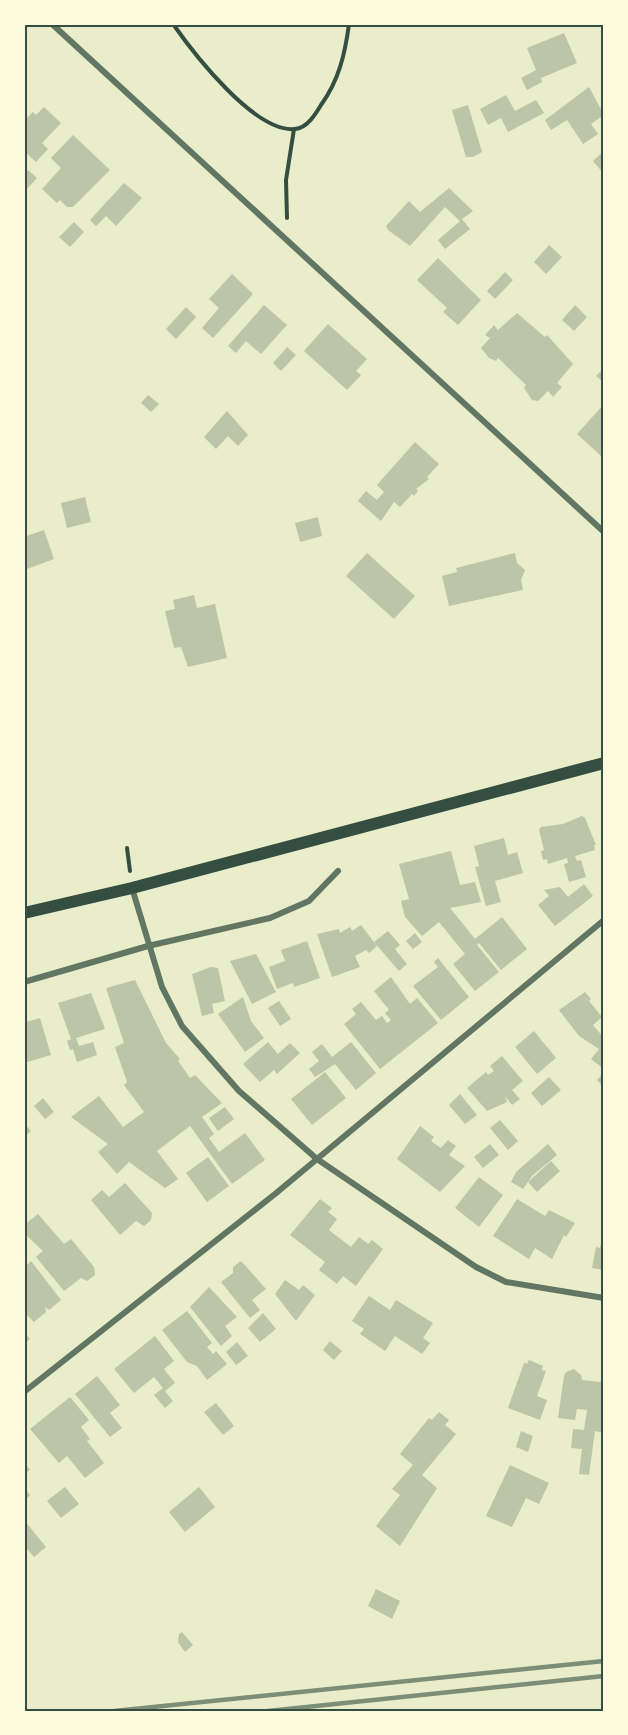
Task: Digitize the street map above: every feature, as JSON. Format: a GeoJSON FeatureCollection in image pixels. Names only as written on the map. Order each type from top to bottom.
{"type":"FeatureCollection","features":[{"type":"Feature","properties":{"kind":"main road"},"geometry":{"type":"LineString","coordinates":[[24,913],[132,888],[604,763]]}},
{"type":"Feature","properties":{"kind":"street"},"geometry":{"type":"LineString","coordinates":[[52,24],[604,532]]}},
{"type":"Feature","properties":{"kind":"street"},"geometry":{"type":"LineString","coordinates":[[24,982],[148,946],[270,918],[309,902],[338,871]]}},
{"type":"Feature","properties":{"kind":"street"},"geometry":{"type":"LineString","coordinates":[[132,888],[162,987],[182,1026],[239,1091],[317,1159],[476,1267],[506,1282],[604,1298]]}},
{"type":"Feature","properties":{"kind":"street"},"geometry":{"type":"LineString","coordinates":[[24,1392],[317,1159],[604,920]]}},
{"type":"Feature","properties":{"kind":"path"},"geometry":{"type":"LineString","coordinates":[[173,24],[202,61],[248,108],[271,125],[294,129],[307,124],[338,75],[349,24]]}},
{"type":"Feature","properties":{"kind":"path"},"geometry":{"type":"LineString","coordinates":[[293,244],[285,198],[294,129]]}},
{"type":"Feature","properties":{"kind":"building"},"geometry":{"type":"Polygon","coordinates":[[[564,33],[577,63],[541,78],[542,82],[527,90],[521,78],[536,70],[527,48],[564,33]]]}},
{"type":"Feature","properties":{"kind":"building"},"geometry":{"type":"Polygon","coordinates":[[[589,87],[604,115],[591,124],[598,134],[583,144],[567,120],[551,130],[545,120],[589,87]]]}},
{"type":"Feature","properties":{"kind":"building"},"geometry":{"type":"Polygon","coordinates":[[[506,95],[515,111],[536,100],[544,113],[508,132],[501,118],[488,125],[480,109],[506,95]]]}},
{"type":"Feature","properties":{"kind":"building"},"geometry":{"type":"Polygon","coordinates":[[[468,105],[482,152],[473,157],[466,157],[452,110],[468,105]]]}},
{"type":"Feature","properties":{"kind":"building"},"geometry":{"type":"Polygon","coordinates":[[[44,107],[61,123],[42,143],[48,149],[36,162],[24,151],[24,121],[33,112],[36,115],[44,107]]]}},
{"type":"Feature","properties":{"kind":"building"},"geometry":{"type":"Polygon","coordinates":[[[73,135],[110,170],[73,207],[67,207],[60,200],[57,203],[42,189],[61,168],[51,158],[73,135]]]}},
{"type":"Feature","properties":{"kind":"building"},"geometry":{"type":"Polygon","coordinates":[[[604,151],[604,174],[593,161],[604,151]]]}},
{"type":"Feature","properties":{"kind":"building"},"geometry":{"type":"Polygon","coordinates":[[[28,170],[37,178],[24,192],[24,175],[28,170]]]}},
{"type":"Feature","properties":{"kind":"building"},"geometry":{"type":"Polygon","coordinates":[[[124,183],[142,198],[116,226],[106,216],[96,226],[90,220],[124,183]]]}},
{"type":"Feature","properties":{"kind":"building"},"geometry":{"type":"Polygon","coordinates":[[[449,188],[473,211],[462,219],[470,229],[445,249],[438,240],[460,221],[445,207],[410,246],[388,230],[386,226],[409,201],[420,212],[449,188]]]}},
{"type":"Feature","properties":{"kind":"building"},"geometry":{"type":"Polygon","coordinates":[[[74,222],[84,232],[70,247],[59,237],[74,222]]]}},
{"type":"Feature","properties":{"kind":"building"},"geometry":{"type":"Polygon","coordinates":[[[549,245],[562,257],[546,274],[534,262],[549,245]]]}},
{"type":"Feature","properties":{"kind":"building"},"geometry":{"type":"Polygon","coordinates":[[[438,258],[481,300],[458,325],[443,312],[447,308],[417,280],[438,258]]]}},
{"type":"Feature","properties":{"kind":"building"},"geometry":{"type":"Polygon","coordinates":[[[505,272],[513,280],[495,299],[487,291],[505,272]]]}},
{"type":"Feature","properties":{"kind":"building"},"geometry":{"type":"Polygon","coordinates":[[[232,274],[253,294],[213,338],[202,328],[219,308],[209,299],[232,274]]]}},
{"type":"Feature","properties":{"kind":"building"},"geometry":{"type":"Polygon","coordinates":[[[264,305],[287,325],[261,354],[246,341],[236,353],[228,346],[264,305]]]}},
{"type":"Feature","properties":{"kind":"building"},"geometry":{"type":"Polygon","coordinates":[[[575,305],[587,317],[574,331],[562,320],[575,305]]]}},
{"type":"Feature","properties":{"kind":"building"},"geometry":{"type":"Polygon","coordinates":[[[186,307],[196,317],[176,339],[166,329],[186,307]]]}},
{"type":"Feature","properties":{"kind":"building"},"geometry":{"type":"Polygon","coordinates":[[[517,313],[545,337],[547,335],[573,364],[557,383],[562,387],[553,397],[548,391],[538,401],[532,400],[524,388],[526,385],[498,358],[496,361],[489,358],[481,348],[490,338],[485,335],[494,325],[498,330],[517,313]]]}},
{"type":"Feature","properties":{"kind":"building"},"geometry":{"type":"Polygon","coordinates":[[[328,324],[367,359],[356,371],[361,375],[347,390],[304,351],[328,324]]]}},
{"type":"Feature","properties":{"kind":"building"},"geometry":{"type":"Polygon","coordinates":[[[287,347],[296,355],[281,371],[273,363],[287,347]]]}},
{"type":"Feature","properties":{"kind":"building"},"geometry":{"type":"Polygon","coordinates":[[[604,368],[604,383],[596,376],[604,368]]]}},
{"type":"Feature","properties":{"kind":"building"},"geometry":{"type":"Polygon","coordinates":[[[148,395],[159,404],[151,412],[141,403],[148,395]]]}},
{"type":"Feature","properties":{"kind":"building"},"geometry":{"type":"Polygon","coordinates":[[[604,404],[604,453],[601,456],[577,434],[604,404]]]}},
{"type":"Feature","properties":{"kind":"building"},"geometry":{"type":"Polygon","coordinates":[[[227,411],[248,435],[238,446],[228,436],[216,449],[204,437],[227,411]]]}},
{"type":"Feature","properties":{"kind":"building"},"geometry":{"type":"Polygon","coordinates":[[[415,442],[439,464],[427,477],[429,479],[416,489],[418,491],[414,496],[412,494],[400,507],[394,502],[381,521],[358,501],[366,491],[377,500],[384,492],[377,485],[415,442]]]}},
{"type":"Feature","properties":{"kind":"building"},"geometry":{"type":"Polygon","coordinates":[[[85,497],[91,522],[67,528],[61,503],[85,497]]]}},
{"type":"Feature","properties":{"kind":"building"},"geometry":{"type":"Polygon","coordinates":[[[318,517],[322,536],[300,542],[295,523],[318,517]]]}},
{"type":"Feature","properties":{"kind":"building"},"geometry":{"type":"Polygon","coordinates":[[[44,530],[54,559],[24,570],[24,537],[44,530]]]}},
{"type":"Feature","properties":{"kind":"building"},"geometry":{"type":"Polygon","coordinates":[[[367,553],[415,596],[394,619],[346,576],[367,553]]]}},
{"type":"Feature","properties":{"kind":"building"},"geometry":{"type":"Polygon","coordinates":[[[515,553],[517,563],[525,570],[521,580],[523,590],[449,606],[442,576],[457,572],[456,568],[515,553]]]}},
{"type":"Feature","properties":{"kind":"building"},"geometry":{"type":"Polygon","coordinates":[[[194,595],[197,608],[215,604],[227,658],[188,667],[181,647],[174,648],[165,611],[175,609],[173,600],[194,595]]]}},
{"type":"Feature","properties":{"kind":"building"},"geometry":{"type":"Polygon","coordinates":[[[582,816],[585,818],[596,845],[594,845],[595,850],[575,856],[577,861],[581,860],[586,877],[569,882],[564,864],[568,863],[567,858],[548,864],[547,859],[543,860],[541,851],[544,850],[539,830],[541,827],[563,824],[582,816]]]}},
{"type":"Feature","properties":{"kind":"building"},"geometry":{"type":"Polygon","coordinates":[[[504,838],[508,855],[517,852],[523,873],[495,881],[501,902],[486,906],[475,867],[479,866],[474,846],[504,838]]]}},
{"type":"Feature","properties":{"kind":"building"},"geometry":{"type":"Polygon","coordinates":[[[451,851],[460,885],[475,882],[481,902],[450,908],[475,939],[502,917],[527,949],[501,970],[479,943],[477,945],[499,972],[475,991],[453,964],[465,954],[439,922],[422,936],[405,917],[401,901],[409,899],[399,864],[451,851]]]}},
{"type":"Feature","properties":{"kind":"building"},"geometry":{"type":"Polygon","coordinates":[[[584,884],[593,896],[555,926],[538,905],[549,896],[544,890],[560,887],[568,897],[584,884]]]}},
{"type":"Feature","properties":{"kind":"building"},"geometry":{"type":"Polygon","coordinates":[[[361,925],[377,946],[369,953],[366,950],[355,956],[360,967],[332,977],[317,934],[339,929],[340,933],[350,927],[352,931],[361,925]]]}},
{"type":"Feature","properties":{"kind":"building"},"geometry":{"type":"Polygon","coordinates":[[[388,931],[400,945],[395,949],[407,964],[399,971],[374,942],[388,931]]]}},
{"type":"Feature","properties":{"kind":"building"},"geometry":{"type":"Polygon","coordinates":[[[415,933],[422,942],[413,949],[406,941],[415,933]]]}},
{"type":"Feature","properties":{"kind":"building"},"geometry":{"type":"Polygon","coordinates":[[[307,941],[320,978],[294,987],[293,983],[277,989],[269,967],[285,961],[281,950],[307,941]]]}},
{"type":"Feature","properties":{"kind":"building"},"geometry":{"type":"Polygon","coordinates":[[[256,954],[276,992],[252,1004],[230,961],[256,954]]]}},
{"type":"Feature","properties":{"kind":"building"},"geometry":{"type":"Polygon","coordinates":[[[438,958],[469,997],[441,1020],[413,986],[438,967],[434,962],[438,958]]]}},
{"type":"Feature","properties":{"kind":"building"},"geometry":{"type":"Polygon","coordinates":[[[211,967],[218,968],[225,1001],[212,1004],[214,1013],[202,1016],[192,974],[211,967]]]}},
{"type":"Feature","properties":{"kind":"building"},"geometry":{"type":"Polygon","coordinates":[[[391,977],[410,1004],[417,998],[438,1023],[380,1069],[344,1024],[356,1014],[352,1009],[361,1002],[376,1020],[382,1016],[387,1023],[391,1020],[385,1013],[389,1010],[374,991],[391,977]]]}},
{"type":"Feature","properties":{"kind":"building"},"geometry":{"type":"Polygon","coordinates":[[[135,980],[166,1043],[180,1059],[178,1061],[190,1078],[195,1075],[222,1103],[202,1117],[214,1134],[209,1138],[219,1152],[245,1133],[265,1160],[232,1184],[190,1126],[157,1151],[178,1179],[165,1188],[129,1162],[117,1174],[98,1152],[108,1144],[71,1117],[99,1096],[123,1127],[144,1112],[124,1085],[127,1082],[115,1047],[124,1043],[106,988],[135,980]]]}},
{"type":"Feature","properties":{"kind":"building"},"geometry":{"type":"Polygon","coordinates":[[[585,992],[602,1017],[593,1025],[604,1038],[604,1069],[591,1059],[599,1049],[579,1036],[559,1010],[585,992]]]}},
{"type":"Feature","properties":{"kind":"building"},"geometry":{"type":"Polygon","coordinates":[[[91,993],[105,1029],[76,1038],[79,1046],[93,1042],[97,1055],[77,1062],[73,1049],[70,1050],[67,1041],[71,1039],[58,1003],[91,993]]]}},
{"type":"Feature","properties":{"kind":"building"},"geometry":{"type":"Polygon","coordinates":[[[243,997],[251,1021],[264,1038],[245,1052],[218,1014],[243,997]]]}},
{"type":"Feature","properties":{"kind":"building"},"geometry":{"type":"Polygon","coordinates":[[[279,1001],[291,1019],[280,1026],[268,1008],[279,1001]]]}},
{"type":"Feature","properties":{"kind":"building"},"geometry":{"type":"Polygon","coordinates":[[[24,1016],[26,1022],[40,1018],[51,1055],[24,1063],[24,1016]]]}},
{"type":"Feature","properties":{"kind":"building"},"geometry":{"type":"Polygon","coordinates":[[[534,1031],[556,1058],[537,1074],[515,1047],[534,1031]]]}},
{"type":"Feature","properties":{"kind":"building"},"geometry":{"type":"Polygon","coordinates":[[[268,1042],[278,1054],[290,1043],[300,1053],[277,1074],[274,1070],[260,1082],[243,1064],[268,1042]]]}},
{"type":"Feature","properties":{"kind":"building"},"geometry":{"type":"Polygon","coordinates":[[[351,1042],[376,1073],[356,1090],[335,1064],[315,1077],[309,1069],[319,1061],[312,1052],[322,1044],[332,1057],[351,1042]]]}},
{"type":"Feature","properties":{"kind":"building"},"geometry":{"type":"Polygon","coordinates":[[[502,1056],[523,1081],[512,1090],[520,1099],[512,1105],[505,1096],[507,1102],[487,1111],[467,1088],[486,1072],[488,1075],[494,1071],[490,1066],[502,1056]]]}},
{"type":"Feature","properties":{"kind":"building"},"geometry":{"type":"Polygon","coordinates":[[[325,1072],[346,1098],[312,1125],[291,1099],[325,1072]]]}},
{"type":"Feature","properties":{"kind":"building"},"geometry":{"type":"Polygon","coordinates":[[[604,1073],[604,1087],[597,1080],[604,1073]]]}},
{"type":"Feature","properties":{"kind":"building"},"geometry":{"type":"Polygon","coordinates":[[[549,1077],[561,1090],[542,1106],[531,1093],[549,1077]]]}},
{"type":"Feature","properties":{"kind":"building"},"geometry":{"type":"Polygon","coordinates":[[[460,1094],[477,1115],[465,1124],[449,1105],[460,1094]]]}},
{"type":"Feature","properties":{"kind":"building"},"geometry":{"type":"Polygon","coordinates":[[[43,1098],[54,1112],[45,1119],[34,1106],[43,1098]]]}},
{"type":"Feature","properties":{"kind":"building"},"geometry":{"type":"Polygon","coordinates":[[[225,1107],[234,1119],[218,1131],[209,1118],[225,1107]]]}},
{"type":"Feature","properties":{"kind":"building"},"geometry":{"type":"Polygon","coordinates":[[[500,1120],[518,1141],[508,1150],[490,1128],[500,1120]]]}},
{"type":"Feature","properties":{"kind":"building"},"geometry":{"type":"Polygon","coordinates":[[[24,1123],[31,1131],[24,1137],[24,1123]]]}},
{"type":"Feature","properties":{"kind":"building"},"geometry":{"type":"Polygon","coordinates":[[[420,1126],[434,1137],[431,1141],[441,1148],[448,1140],[456,1146],[449,1155],[465,1166],[440,1192],[397,1159],[420,1126]]]}},
{"type":"Feature","properties":{"kind":"building"},"geometry":{"type":"Polygon","coordinates":[[[490,1144],[499,1155],[483,1168],[474,1157],[490,1144]]]}},
{"type":"Feature","properties":{"kind":"building"},"geometry":{"type":"Polygon","coordinates":[[[548,1144],[557,1155],[532,1176],[523,1189],[511,1182],[516,1172],[548,1144]]]}},
{"type":"Feature","properties":{"kind":"building"},"geometry":{"type":"Polygon","coordinates":[[[208,1157],[229,1186],[207,1202],[186,1173],[208,1157]]]}},
{"type":"Feature","properties":{"kind":"building"},"geometry":{"type":"Polygon","coordinates":[[[551,1161],[560,1171],[537,1192],[528,1182],[551,1161]]]}},
{"type":"Feature","properties":{"kind":"building"},"geometry":{"type":"Polygon","coordinates":[[[479,1177],[503,1195],[479,1227],[455,1208],[479,1177]]]}},
{"type":"Feature","properties":{"kind":"building"},"geometry":{"type":"Polygon","coordinates":[[[125,1183],[152,1213],[151,1220],[144,1226],[136,1221],[120,1235],[91,1200],[102,1190],[109,1197],[125,1183]]]}},
{"type":"Feature","properties":{"kind":"building"},"geometry":{"type":"Polygon","coordinates":[[[320,1199],[332,1208],[328,1212],[337,1219],[329,1230],[351,1247],[359,1237],[368,1244],[372,1240],[383,1249],[356,1286],[343,1276],[337,1284],[319,1270],[325,1262],[290,1235],[320,1199]]]}},
{"type":"Feature","properties":{"kind":"building"},"geometry":{"type":"Polygon","coordinates":[[[517,1199],[545,1216],[549,1210],[575,1223],[566,1237],[564,1235],[552,1259],[535,1248],[529,1259],[493,1236],[517,1199]]]}},
{"type":"Feature","properties":{"kind":"building"},"geometry":{"type":"Polygon","coordinates":[[[38,1214],[64,1244],[71,1239],[94,1267],[95,1275],[87,1281],[81,1278],[64,1291],[36,1257],[43,1251],[24,1233],[24,1225],[38,1214]]]}},
{"type":"Feature","properties":{"kind":"building"},"geometry":{"type":"Polygon","coordinates":[[[603,1234],[604,1270],[592,1268],[596,1247],[600,1248],[603,1234]]]}},
{"type":"Feature","properties":{"kind":"building"},"geometry":{"type":"Polygon","coordinates":[[[24,1261],[27,1265],[31,1261],[61,1300],[49,1310],[45,1307],[46,1312],[34,1322],[24,1312],[24,1261]]]}},
{"type":"Feature","properties":{"kind":"building"},"geometry":{"type":"Polygon","coordinates":[[[241,1261],[266,1289],[252,1300],[260,1310],[250,1318],[221,1282],[233,1273],[233,1267],[241,1261]]]}},
{"type":"Feature","properties":{"kind":"building"},"geometry":{"type":"Polygon","coordinates":[[[285,1280],[299,1290],[303,1285],[315,1295],[296,1321],[275,1294],[285,1280]]]}},
{"type":"Feature","properties":{"kind":"building"},"geometry":{"type":"Polygon","coordinates":[[[209,1287],[237,1317],[225,1326],[232,1336],[221,1346],[190,1307],[209,1287]]]}},
{"type":"Feature","properties":{"kind":"building"},"geometry":{"type":"Polygon","coordinates":[[[369,1296],[390,1310],[396,1300],[433,1323],[423,1338],[430,1343],[422,1354],[395,1336],[385,1351],[360,1334],[364,1329],[352,1321],[369,1296]]]}},
{"type":"Feature","properties":{"kind":"building"},"geometry":{"type":"Polygon","coordinates":[[[187,1311],[212,1343],[207,1347],[213,1354],[216,1351],[227,1364],[207,1380],[197,1366],[187,1362],[162,1330],[187,1311]]]}},
{"type":"Feature","properties":{"kind":"building"},"geometry":{"type":"Polygon","coordinates":[[[263,1313],[276,1329],[260,1342],[248,1328],[263,1313]]]}},
{"type":"Feature","properties":{"kind":"building"},"geometry":{"type":"Polygon","coordinates":[[[24,1332],[30,1339],[24,1344],[24,1332]]]}},
{"type":"Feature","properties":{"kind":"building"},"geometry":{"type":"Polygon","coordinates":[[[155,1336],[174,1361],[164,1369],[175,1383],[165,1391],[173,1401],[165,1408],[154,1395],[163,1388],[154,1377],[134,1393],[114,1369],[155,1336]]]}},
{"type":"Feature","properties":{"kind":"building"},"geometry":{"type":"Polygon","coordinates":[[[330,1341],[342,1351],[334,1360],[323,1350],[330,1341]]]}},
{"type":"Feature","properties":{"kind":"building"},"geometry":{"type":"Polygon","coordinates":[[[237,1342],[248,1356],[236,1365],[226,1352],[237,1342]]]}},
{"type":"Feature","properties":{"kind":"building"},"geometry":{"type":"Polygon","coordinates":[[[529,1360],[543,1366],[542,1370],[546,1371],[537,1396],[547,1400],[540,1420],[508,1408],[524,1363],[527,1364],[529,1360]]]}},
{"type":"Feature","properties":{"kind":"building"},"geometry":{"type":"Polygon","coordinates":[[[574,1369],[581,1375],[582,1380],[600,1382],[604,1376],[604,1433],[595,1431],[589,1475],[579,1474],[582,1449],[571,1448],[573,1429],[584,1430],[587,1410],[577,1409],[575,1420],[558,1418],[564,1376],[566,1372],[574,1369]]]}},
{"type":"Feature","properties":{"kind":"building"},"geometry":{"type":"Polygon","coordinates":[[[97,1376],[120,1405],[110,1413],[122,1428],[110,1437],[75,1394],[97,1376]]]}},
{"type":"Feature","properties":{"kind":"building"},"geometry":{"type":"Polygon","coordinates":[[[70,1397],[89,1420],[81,1427],[90,1439],[87,1441],[104,1463],[85,1478],[67,1456],[59,1463],[30,1429],[70,1397]]]}},
{"type":"Feature","properties":{"kind":"building"},"geometry":{"type":"Polygon","coordinates":[[[216,1403],[234,1426],[223,1435],[204,1412],[216,1403]]]}},
{"type":"Feature","properties":{"kind":"building"},"geometry":{"type":"Polygon","coordinates":[[[439,1412],[449,1420],[445,1425],[456,1434],[422,1475],[437,1488],[400,1546],[376,1526],[400,1495],[392,1489],[413,1465],[400,1454],[429,1418],[432,1420],[439,1412]]]}},
{"type":"Feature","properties":{"kind":"building"},"geometry":{"type":"Polygon","coordinates":[[[521,1431],[533,1436],[528,1452],[516,1447],[521,1431]]]}},
{"type":"Feature","properties":{"kind":"building"},"geometry":{"type":"Polygon","coordinates":[[[24,1462],[30,1470],[24,1474],[24,1462]]]}},
{"type":"Feature","properties":{"kind":"building"},"geometry":{"type":"Polygon","coordinates":[[[510,1465],[549,1483],[539,1504],[526,1498],[512,1527],[486,1516],[510,1465]]]}},
{"type":"Feature","properties":{"kind":"building"},"geometry":{"type":"Polygon","coordinates":[[[24,1487],[30,1495],[24,1502],[24,1487]]]}},
{"type":"Feature","properties":{"kind":"building"},"geometry":{"type":"Polygon","coordinates":[[[65,1487],[79,1504],[61,1518],[47,1501],[65,1487]]]}},
{"type":"Feature","properties":{"kind":"building"},"geometry":{"type":"Polygon","coordinates":[[[199,1487],[215,1507],[185,1532],[169,1512],[199,1487]]]}},
{"type":"Feature","properties":{"kind":"building"},"geometry":{"type":"Polygon","coordinates":[[[24,1520],[46,1547],[34,1557],[24,1545],[24,1520]]]}},
{"type":"Feature","properties":{"kind":"building"},"geometry":{"type":"Polygon","coordinates":[[[376,1589],[400,1601],[392,1619],[368,1606],[376,1589]]]}},
{"type":"Feature","properties":{"kind":"building"},"geometry":{"type":"Polygon","coordinates":[[[182,1632],[193,1645],[185,1652],[178,1642],[179,1634],[182,1632]]]}},
{"type":"Feature","properties":{"kind":"railway"},"geometry":{"type":"LineString","coordinates":[[114,1711],[604,1661]]}},
{"type":"Feature","properties":{"kind":"railway"},"geometry":{"type":"LineString","coordinates":[[268,1711],[604,1676]]}}]}
